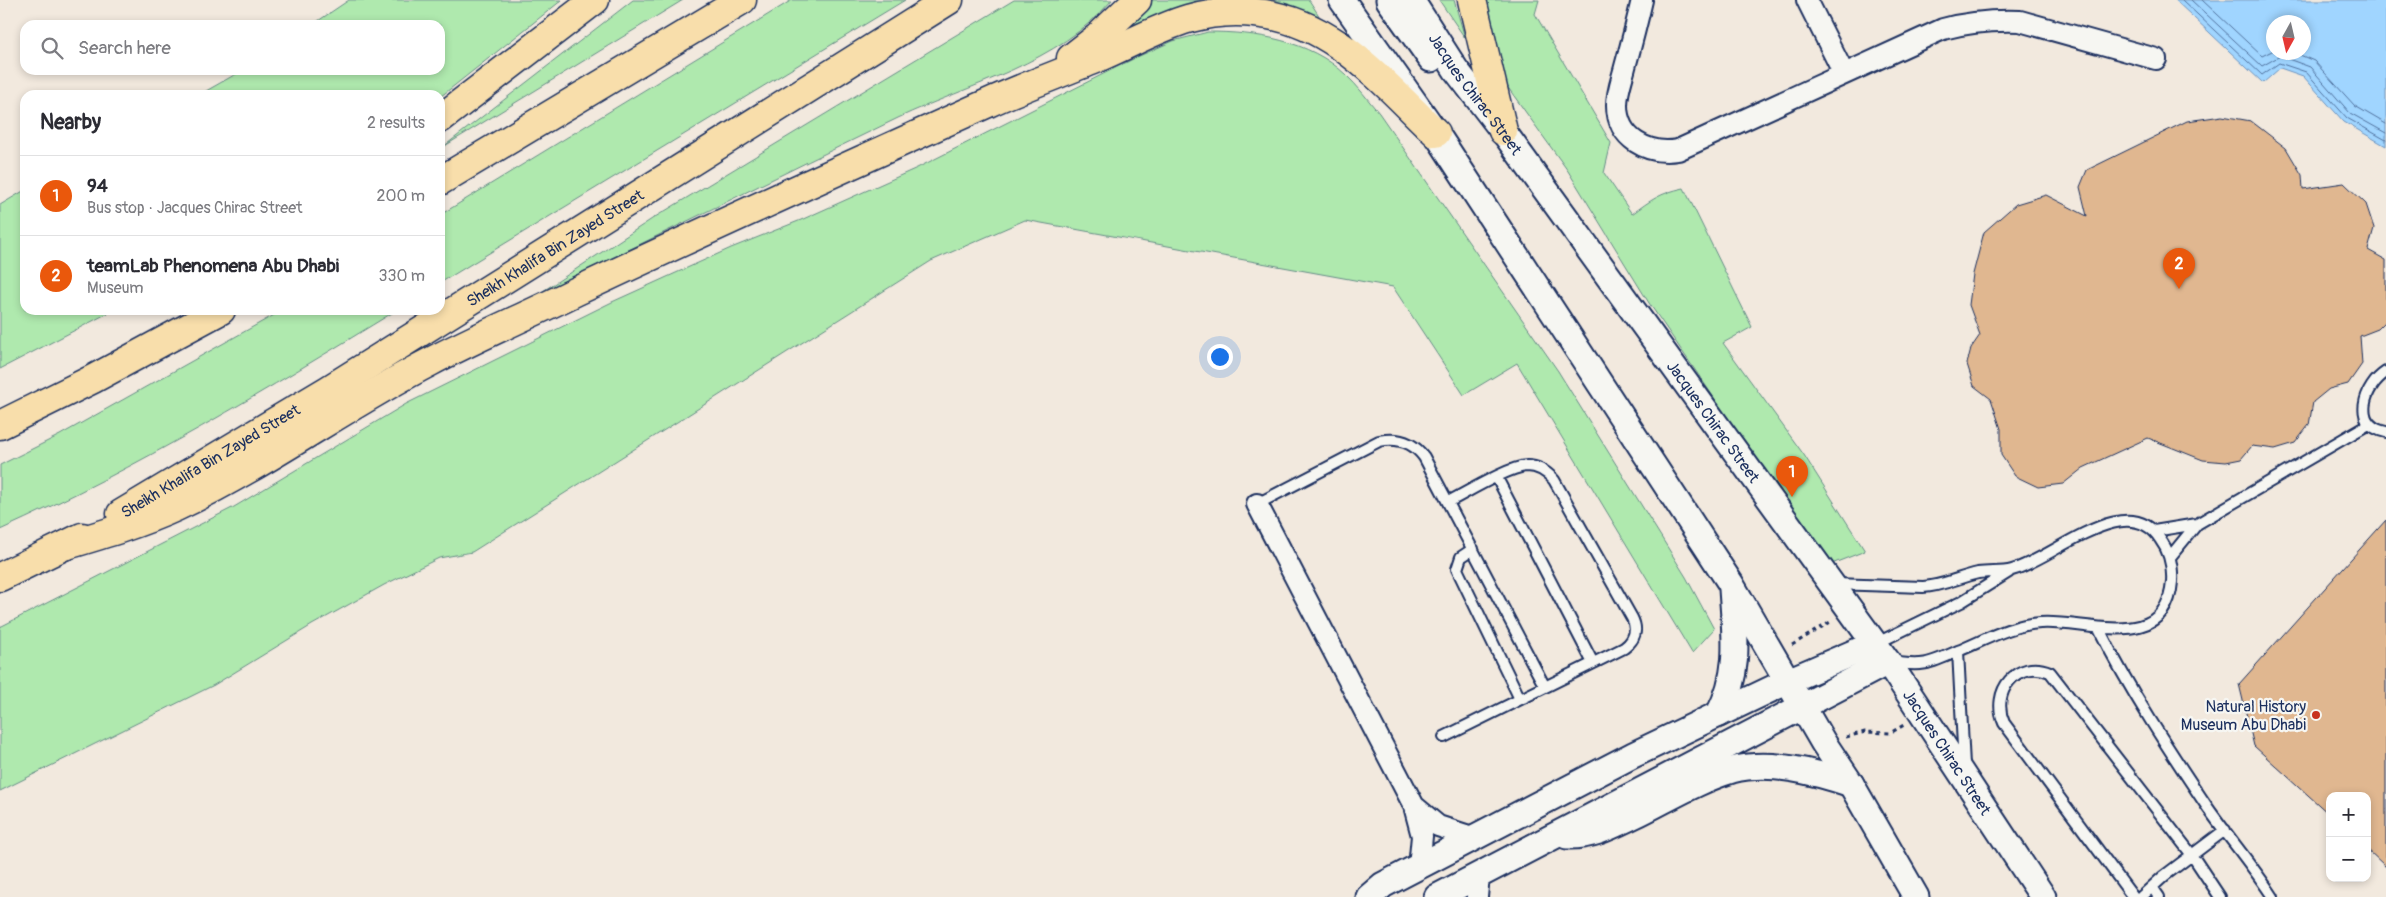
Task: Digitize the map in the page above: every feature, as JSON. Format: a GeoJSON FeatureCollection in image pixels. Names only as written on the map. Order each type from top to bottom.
{"type":"FeatureCollection","features":[{"type":"Feature","properties":{"kind":"highway"},"geometry":{"type":"LineString","coordinates":[[445,115],[595,0]]}},
{"type":"Feature","properties":{"kind":"highway"},"geometry":{"type":"LineString","coordinates":[[445,178],[742,0]]}},
{"type":"Feature","properties":{"kind":"highway","name":"Sheikh Khalifa Bin Zayed Street"},"geometry":{"type":"LineString","coordinates":[[0,577],[67,545],[312,400],[949,0]]}},
{"type":"Feature","properties":{"kind":"highway"},"geometry":{"type":"LineString","coordinates":[[1044,78],[1098,38],[1137,0]]}},
{"type":"Feature","properties":{"kind":"highway"},"geometry":{"type":"LineString","coordinates":[[1472,0],[1503,131]]}},
{"type":"Feature","properties":{"kind":"highway"},"geometry":{"type":"LineString","coordinates":[[67,545],[140,522],[176,507],[244,470],[393,382],[491,331],[727,220],[1044,78],[1098,58],[1171,23],[1214,12],[1258,13],[1302,24],[1343,46],[1436,133]]}},
{"type":"Feature","properties":{"kind":"highway"},"geometry":{"type":"LineString","coordinates":[[0,425],[93,379],[212,315]]}},
{"type":"Feature","properties":{"kind":"street"},"geometry":{"type":"LineString","coordinates":[[1342,0],[1436,133],[1731,584],[1823,742],[1851,784],[1916,897]]}},
{"type":"Feature","properties":{"kind":"street"},"geometry":{"type":"LineString","coordinates":[[1389,0],[1426,54],[1435,61],[1456,70]]}},
{"type":"Feature","properties":{"kind":"street","name":"Jacques Chirac Street"},"geometry":{"type":"LineString","coordinates":[[1411,0],[1456,70],[1503,131],[1881,653],[2043,897]]}},
{"type":"Feature","properties":{"kind":"street"},"geometry":{"type":"LineString","coordinates":[[1642,0],[1617,103],[1618,114],[1625,130],[1636,142],[1645,148],[1656,151],[1678,150],[1943,29],[1981,21],[2011,21],[2040,25],[2156,59]]}},
{"type":"Feature","properties":{"kind":"street"},"geometry":{"type":"LineString","coordinates":[[1807,0],[1844,74]]}},
{"type":"Feature","properties":{"kind":"street"},"geometry":{"type":"LineString","coordinates":[[1257,504],[1414,806],[1422,836],[1419,867]]}},
{"type":"Feature","properties":{"kind":"street"},"geometry":{"type":"LineString","coordinates":[[1719,714],[1730,688],[1736,661],[1731,584]]}},
{"type":"Feature","properties":{"kind":"street"},"geometry":{"type":"LineString","coordinates":[[1369,897],[1383,885],[1633,755],[1788,681],[1881,653]]}},
{"type":"Feature","properties":{"kind":"street"},"geometry":{"type":"LineString","coordinates":[[1437,897],[1478,886],[1557,834],[1802,706],[1881,653]]}},
{"type":"Feature","properties":{"kind":"street"},"geometry":{"type":"LineString","coordinates":[[1557,834],[1580,836],[1604,830],[1717,776],[1746,768],[1788,769],[1810,772],[1851,784]]}},
{"type":"Feature","properties":{"kind":"street"},"geometry":{"type":"LineString","coordinates":[[1414,806],[1438,826],[1475,838]]}},
{"type":"Feature","properties":{"kind":"lane"},"geometry":{"type":"LineString","coordinates":[[2386,372],[2377,378],[2364,404],[2364,413],[2369,424],[2375,430],[2386,432]]}},
{"type":"Feature","properties":{"kind":"lane"},"geometry":{"type":"LineString","coordinates":[[2170,557],[2197,524],[2369,424]]}},
{"type":"Feature","properties":{"kind":"lane"},"geometry":{"type":"LineString","coordinates":[[1257,504],[1379,441],[1387,439],[1404,441],[1419,450],[1545,687]]}},
{"type":"Feature","properties":{"kind":"lane"},"geometry":{"type":"LineString","coordinates":[[1444,737],[1629,644],[1636,629],[1632,618],[1554,480],[1542,470],[1526,466],[1448,502]]}},
{"type":"Feature","properties":{"kind":"lane"},"geometry":{"type":"LineString","coordinates":[[1497,478],[1593,663]]}},
{"type":"Feature","properties":{"kind":"lane"},"geometry":{"type":"LineString","coordinates":[[2114,521],[2140,522],[2154,531],[2165,545],[2170,557],[2173,574],[2171,590],[2158,615],[2149,624],[2132,628],[2099,629],[2041,623],[2017,627],[1928,664],[1915,666],[1881,653],[2012,570],[2047,554],[2096,527],[2114,521]]}},
{"type":"Feature","properties":{"kind":"lane"},"geometry":{"type":"LineString","coordinates":[[2154,531],[2197,524]]}},
{"type":"Feature","properties":{"kind":"lane"},"geometry":{"type":"LineString","coordinates":[[1472,550],[1461,557],[1458,569],[1520,699]]}},
{"type":"Feature","properties":{"kind":"lane"},"geometry":{"type":"LineString","coordinates":[[1830,584],[1923,588],[1938,586],[1978,573],[2012,570]]}},
{"type":"Feature","properties":{"kind":"lane"},"geometry":{"type":"LineString","coordinates":[[2099,629],[2123,677],[2225,830],[2273,897]]}},
{"type":"Feature","properties":{"kind":"lane"},"geometry":{"type":"LineString","coordinates":[[1958,651],[1958,692],[1965,779]]}},
{"type":"Feature","properties":{"kind":"lane"},"geometry":{"type":"LineString","coordinates":[[2133,897],[2004,723],[1999,700],[2018,672],[2035,668],[2050,672],[2192,855],[2220,897]]}},
{"type":"Feature","properties":{"kind":"lane"},"geometry":{"type":"LineString","coordinates":[[2141,897],[2225,830]]}},
{"type":"Feature","properties":{"kind":"lane"},"geometry":{"type":"LineString","coordinates":[[2152,887],[2159,897]]}},
{"type":"Feature","properties":{"kind":"path"},"geometry":{"type":"LineString","coordinates":[[1792,645],[1850,611]]}},
{"type":"Feature","properties":{"kind":"path"},"geometry":{"type":"LineString","coordinates":[[1823,742],[1865,732],[1890,733],[1922,715]]}},
{"type":"Feature","properties":{"kind":"green space"},"geometry":{"type":"Polygon","coordinates":[[[349,0],[562,0],[445,93],[445,90],[208,90],[234,75],[445,75],[445,20],[319,20],[349,0]]]}},
{"type":"Feature","properties":{"kind":"green space"},"geometry":{"type":"Polygon","coordinates":[[[633,0],[683,0],[445,146],[633,0]]]}},
{"type":"Feature","properties":{"kind":"green space"},"geometry":{"type":"Polygon","coordinates":[[[792,0],[905,0],[445,280],[445,212],[792,0]]]}},
{"type":"Feature","properties":{"kind":"green space"},"geometry":{"type":"Polygon","coordinates":[[[1014,0],[1112,0],[1091,22],[1040,56],[1012,70],[898,118],[540,293],[655,217],[1014,0]]]}},
{"type":"Feature","properties":{"kind":"green space"},"geometry":{"type":"Polygon","coordinates":[[[1151,0],[1309,0],[1323,22],[1271,14],[1101,46],[1143,11],[1151,0]]]}},
{"type":"Feature","properties":{"kind":"green space"},"geometry":{"type":"Polygon","coordinates":[[[1439,0],[1454,0],[1465,38],[1439,0]]]}},
{"type":"Feature","properties":{"kind":"green space"},"geometry":{"type":"Polygon","coordinates":[[[1473,0],[1539,0],[1535,14],[1611,143],[1604,173],[1632,214],[1668,192],[1684,188],[1752,327],[1723,343],[1804,455],[1865,551],[1829,565],[1649,303],[1568,171],[1504,82],[1473,0]]]}},
{"type":"Feature","properties":{"kind":"green space"},"geometry":{"type":"Polygon","coordinates":[[[1208,32],[1263,36],[1299,46],[1316,54],[1332,63],[1346,75],[1379,113],[1558,371],[1686,577],[1714,629],[1692,653],[1517,363],[1464,395],[1393,287],[1025,220],[931,261],[472,552],[439,558],[384,585],[312,625],[214,685],[0,791],[0,627],[234,507],[406,404],[612,302],[731,248],[801,220],[917,168],[1137,57],[1173,41],[1208,32]]]}},
{"type":"Feature","properties":{"kind":"green space"},"geometry":{"type":"Polygon","coordinates":[[[20,193],[20,315],[104,315],[0,369],[0,205],[20,193]]]}},
{"type":"Feature","properties":{"kind":"green space"},"geometry":{"type":"Polygon","coordinates":[[[274,315],[389,315],[251,398],[152,454],[102,481],[0,530],[0,465],[60,435],[274,315]]]}},
{"type":"Feature","properties":{"kind":"water"},"geometry":{"type":"Polygon","coordinates":[[[2175,0],[2386,0],[2386,146],[2344,122],[2303,76],[2280,68],[2263,83],[2175,0]]]}},
{"type":"Feature","properties":{"kind":"building"},"geometry":{"type":"Polygon","coordinates":[[[2222,116],[2251,121],[2286,148],[2302,175],[2303,189],[2344,183],[2366,204],[2374,228],[2368,250],[2386,260],[2386,321],[2378,329],[2360,336],[2362,364],[2348,384],[2329,389],[2313,402],[2309,425],[2295,443],[2275,449],[2252,446],[2241,459],[2226,462],[2203,460],[2148,438],[2083,468],[2063,484],[2038,487],[2015,476],[2001,455],[2001,429],[1991,399],[1974,386],[1967,364],[1971,348],[1980,335],[1969,305],[1973,274],[1984,232],[2016,204],[2046,195],[2087,216],[2080,187],[2087,170],[2187,121],[2222,116]]]}},
{"type":"Feature","properties":{"kind":"building","name":"Natural History Museum Abu Dhabi"},"geometry":{"type":"Polygon","coordinates":[[[2386,520],[2386,867],[2371,853],[2371,792],[2326,792],[2326,811],[2254,746],[2239,684],[2386,520]]]}},
{"type":"Feature","properties":{"kind":"place","name":"teamLab Phenomena Abu Dhabi"},"geometry":{"type":"Point","coordinates":[2179,289]}},
{"type":"Feature","properties":{"kind":"place","name":"94"},"geometry":{"type":"Point","coordinates":[1792,497]}},
{"type":"Feature","properties":{"kind":"place","name":"Natural History Museum Abu Dhabi"},"geometry":{"type":"Point","coordinates":[2316,715]}}]}
